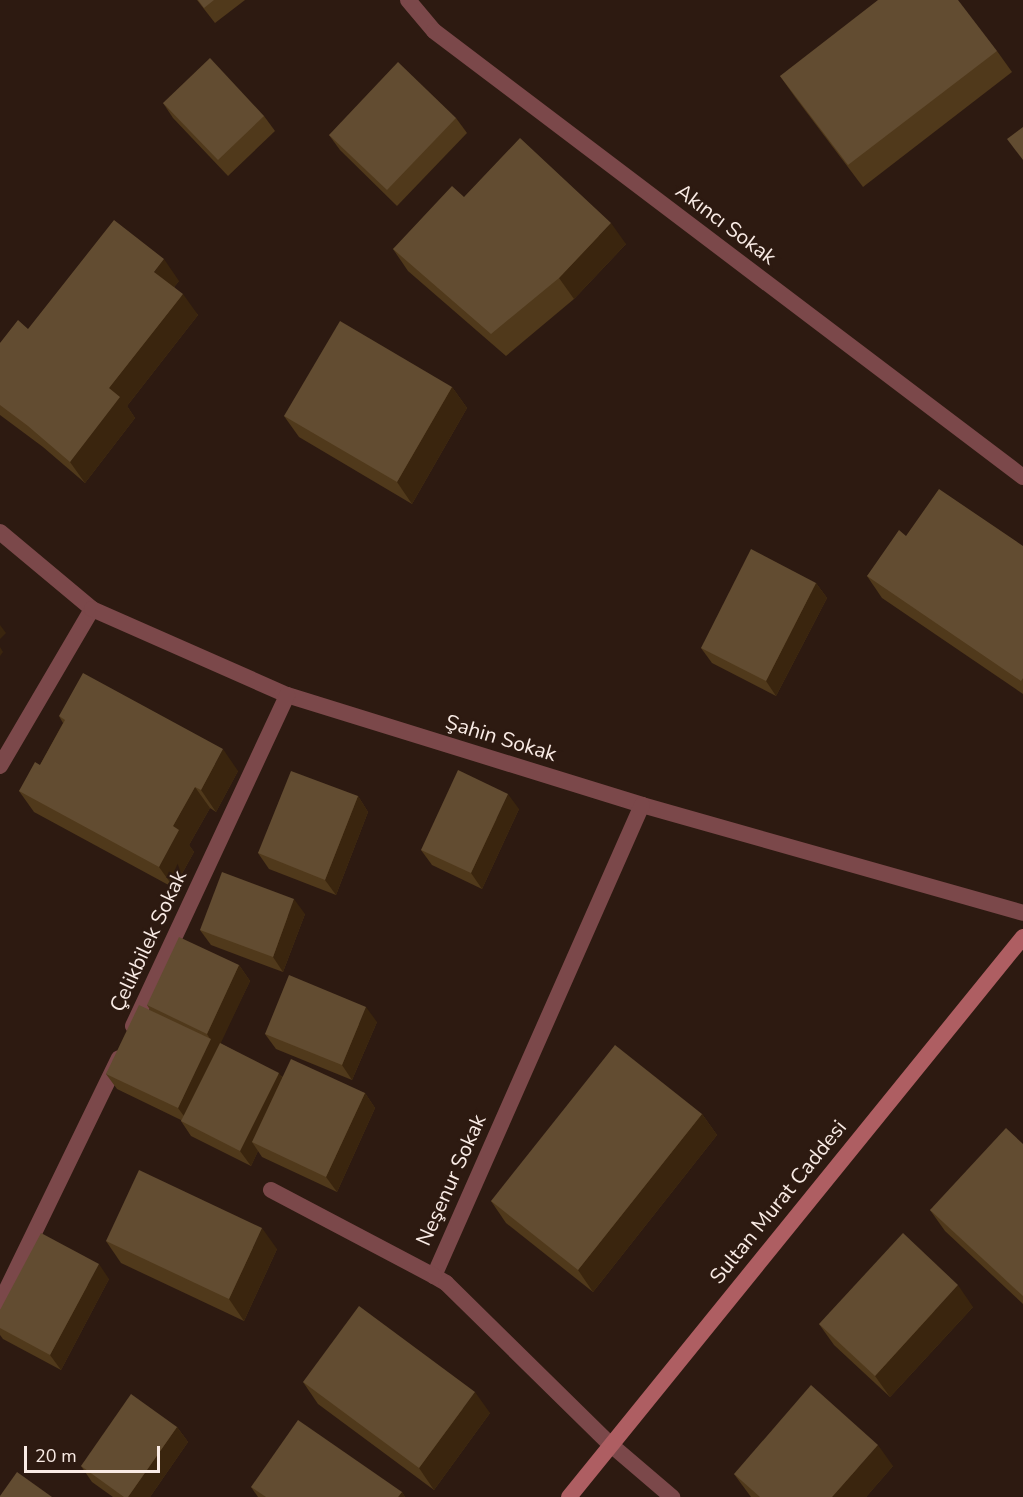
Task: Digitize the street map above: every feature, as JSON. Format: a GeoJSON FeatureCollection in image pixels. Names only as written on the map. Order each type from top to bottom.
{"type":"FeatureCollection","features":[{"type":"Feature","properties":{"kind":"main road","name":"Sultan Murat Caddesi"},"geometry":{"type":"LineString","coordinates":[[569,1497],[1023,937]]}},
{"type":"Feature","properties":{"kind":"street","name":"Akıncı Sokak"},"geometry":{"type":"LineString","coordinates":[[408,0],[434,31],[1023,477]]}},
{"type":"Feature","properties":{"kind":"street","name":"Şahin Sokak"},"geometry":{"type":"LineString","coordinates":[[0,532],[92,609],[287,695],[642,805],[1023,913]]}},
{"type":"Feature","properties":{"kind":"street"},"geometry":{"type":"LineString","coordinates":[[0,766],[92,609]]}},
{"type":"Feature","properties":{"kind":"street","name":"Çelikbilek Sokak"},"geometry":{"type":"LineString","coordinates":[[0,1303],[98,1102],[287,695]]}},
{"type":"Feature","properties":{"kind":"street","name":"Neşenur Sokak"},"geometry":{"type":"LineString","coordinates":[[642,805],[434,1276],[446,1283],[610,1444],[672,1497]]}},
{"type":"Feature","properties":{"kind":"street"},"geometry":{"type":"LineString","coordinates":[[271,1190],[434,1276]]}},
{"type":"Feature","properties":{"kind":"building"},"geometry":{"type":"Polygon","coordinates":[[[198,0],[214,0],[204,8],[198,0]]]}},
{"type":"Feature","properties":{"kind":"building"},"geometry":{"type":"Polygon","coordinates":[[[878,0],[958,0],[997,51],[848,165],[780,76],[878,0]]]}},
{"type":"Feature","properties":{"kind":"building"},"geometry":{"type":"Polygon","coordinates":[[[210,58],[264,116],[218,160],[163,103],[210,58]]]}},
{"type":"Feature","properties":{"kind":"building"},"geometry":{"type":"Polygon","coordinates":[[[398,62],[456,118],[387,190],[329,135],[398,62]]]}},
{"type":"Feature","properties":{"kind":"building"},"geometry":{"type":"Polygon","coordinates":[[[1023,127],[1023,160],[1007,139],[1023,127]]]}},
{"type":"Feature","properties":{"kind":"building"},"geometry":{"type":"Polygon","coordinates":[[[520,138],[611,223],[559,278],[491,334],[393,249],[452,186],[464,197],[520,138]]]}},
{"type":"Feature","properties":{"kind":"building"},"geometry":{"type":"Polygon","coordinates":[[[114,220],[164,259],[154,272],[183,294],[109,388],[120,397],[70,462],[0,405],[0,343],[18,320],[28,329],[114,220]]]}},
{"type":"Feature","properties":{"kind":"building"},"geometry":{"type":"Polygon","coordinates":[[[340,321],[452,387],[397,482],[284,416],[340,321]]]}},
{"type":"Feature","properties":{"kind":"building"},"geometry":{"type":"Polygon","coordinates":[[[939,489],[1023,546],[1023,678],[1021,681],[867,576],[899,530],[906,536],[939,489]]]}},
{"type":"Feature","properties":{"kind":"building"},"geometry":{"type":"Polygon","coordinates":[[[751,549],[816,583],[766,681],[701,648],[751,549]]]}},
{"type":"Feature","properties":{"kind":"building"},"geometry":{"type":"Polygon","coordinates":[[[83,673],[223,749],[201,790],[195,787],[173,826],[179,830],[159,867],[19,791],[35,762],[40,765],[65,720],[59,716],[83,673]]]}},
{"type":"Feature","properties":{"kind":"building"},"geometry":{"type":"Polygon","coordinates":[[[458,770],[508,794],[471,873],[421,850],[458,770]]]}},
{"type":"Feature","properties":{"kind":"building"},"geometry":{"type":"Polygon","coordinates":[[[291,771],[358,796],[325,880],[258,853],[291,771]]]}},
{"type":"Feature","properties":{"kind":"building"},"geometry":{"type":"Polygon","coordinates":[[[222,872],[294,899],[273,957],[200,930],[222,872]]]}},
{"type":"Feature","properties":{"kind":"building"},"geometry":{"type":"Polygon","coordinates":[[[179,937],[239,965],[207,1034],[147,1005],[179,937]]]}},
{"type":"Feature","properties":{"kind":"building"},"geometry":{"type":"Polygon","coordinates":[[[289,975],[366,1007],[342,1065],[265,1034],[289,975]]]}},
{"type":"Feature","properties":{"kind":"building"},"geometry":{"type":"Polygon","coordinates":[[[139,1005],[211,1039],[178,1108],[106,1074],[139,1005]]]}},
{"type":"Feature","properties":{"kind":"building"},"geometry":{"type":"Polygon","coordinates":[[[220,1043],[279,1073],[240,1151],[181,1121],[220,1043]]]}},
{"type":"Feature","properties":{"kind":"building"},"geometry":{"type":"Polygon","coordinates":[[[615,1045],[702,1114],[578,1270],[491,1201],[615,1045]]]}},
{"type":"Feature","properties":{"kind":"building"},"geometry":{"type":"Polygon","coordinates":[[[291,1059],[365,1093],[326,1177],[252,1142],[291,1059]]]}},
{"type":"Feature","properties":{"kind":"building"},"geometry":{"type":"Polygon","coordinates":[[[1006,1128],[1023,1144],[1023,1296],[930,1210],[1006,1128]]]}},
{"type":"Feature","properties":{"kind":"building"},"geometry":{"type":"Polygon","coordinates":[[[139,1170],[262,1228],[229,1299],[106,1241],[139,1170]]]}},
{"type":"Feature","properties":{"kind":"building"},"geometry":{"type":"Polygon","coordinates":[[[41,1233],[99,1264],[50,1355],[0,1328],[0,1310],[41,1233]]]}},
{"type":"Feature","properties":{"kind":"building"},"geometry":{"type":"Polygon","coordinates":[[[903,1233],[958,1285],[875,1376],[819,1324],[903,1233]]]}},
{"type":"Feature","properties":{"kind":"building"},"geometry":{"type":"Polygon","coordinates":[[[359,1306],[475,1392],[419,1468],[303,1382],[359,1306]]]}},
{"type":"Feature","properties":{"kind":"building"},"geometry":{"type":"Polygon","coordinates":[[[811,1385],[878,1445],[832,1497],[760,1497],[734,1474],[811,1385]]]}},
{"type":"Feature","properties":{"kind":"building"},"geometry":{"type":"Polygon","coordinates":[[[131,1394],[177,1427],[128,1497],[124,1497],[81,1466],[131,1394]]]}},
{"type":"Feature","properties":{"kind":"building"},"geometry":{"type":"Polygon","coordinates":[[[298,1420],[402,1492],[398,1497],[266,1497],[251,1487],[298,1420]]]}},
{"type":"Feature","properties":{"kind":"building"},"geometry":{"type":"Polygon","coordinates":[[[17,1472],[52,1497],[0,1497],[17,1472]]]}}]}
